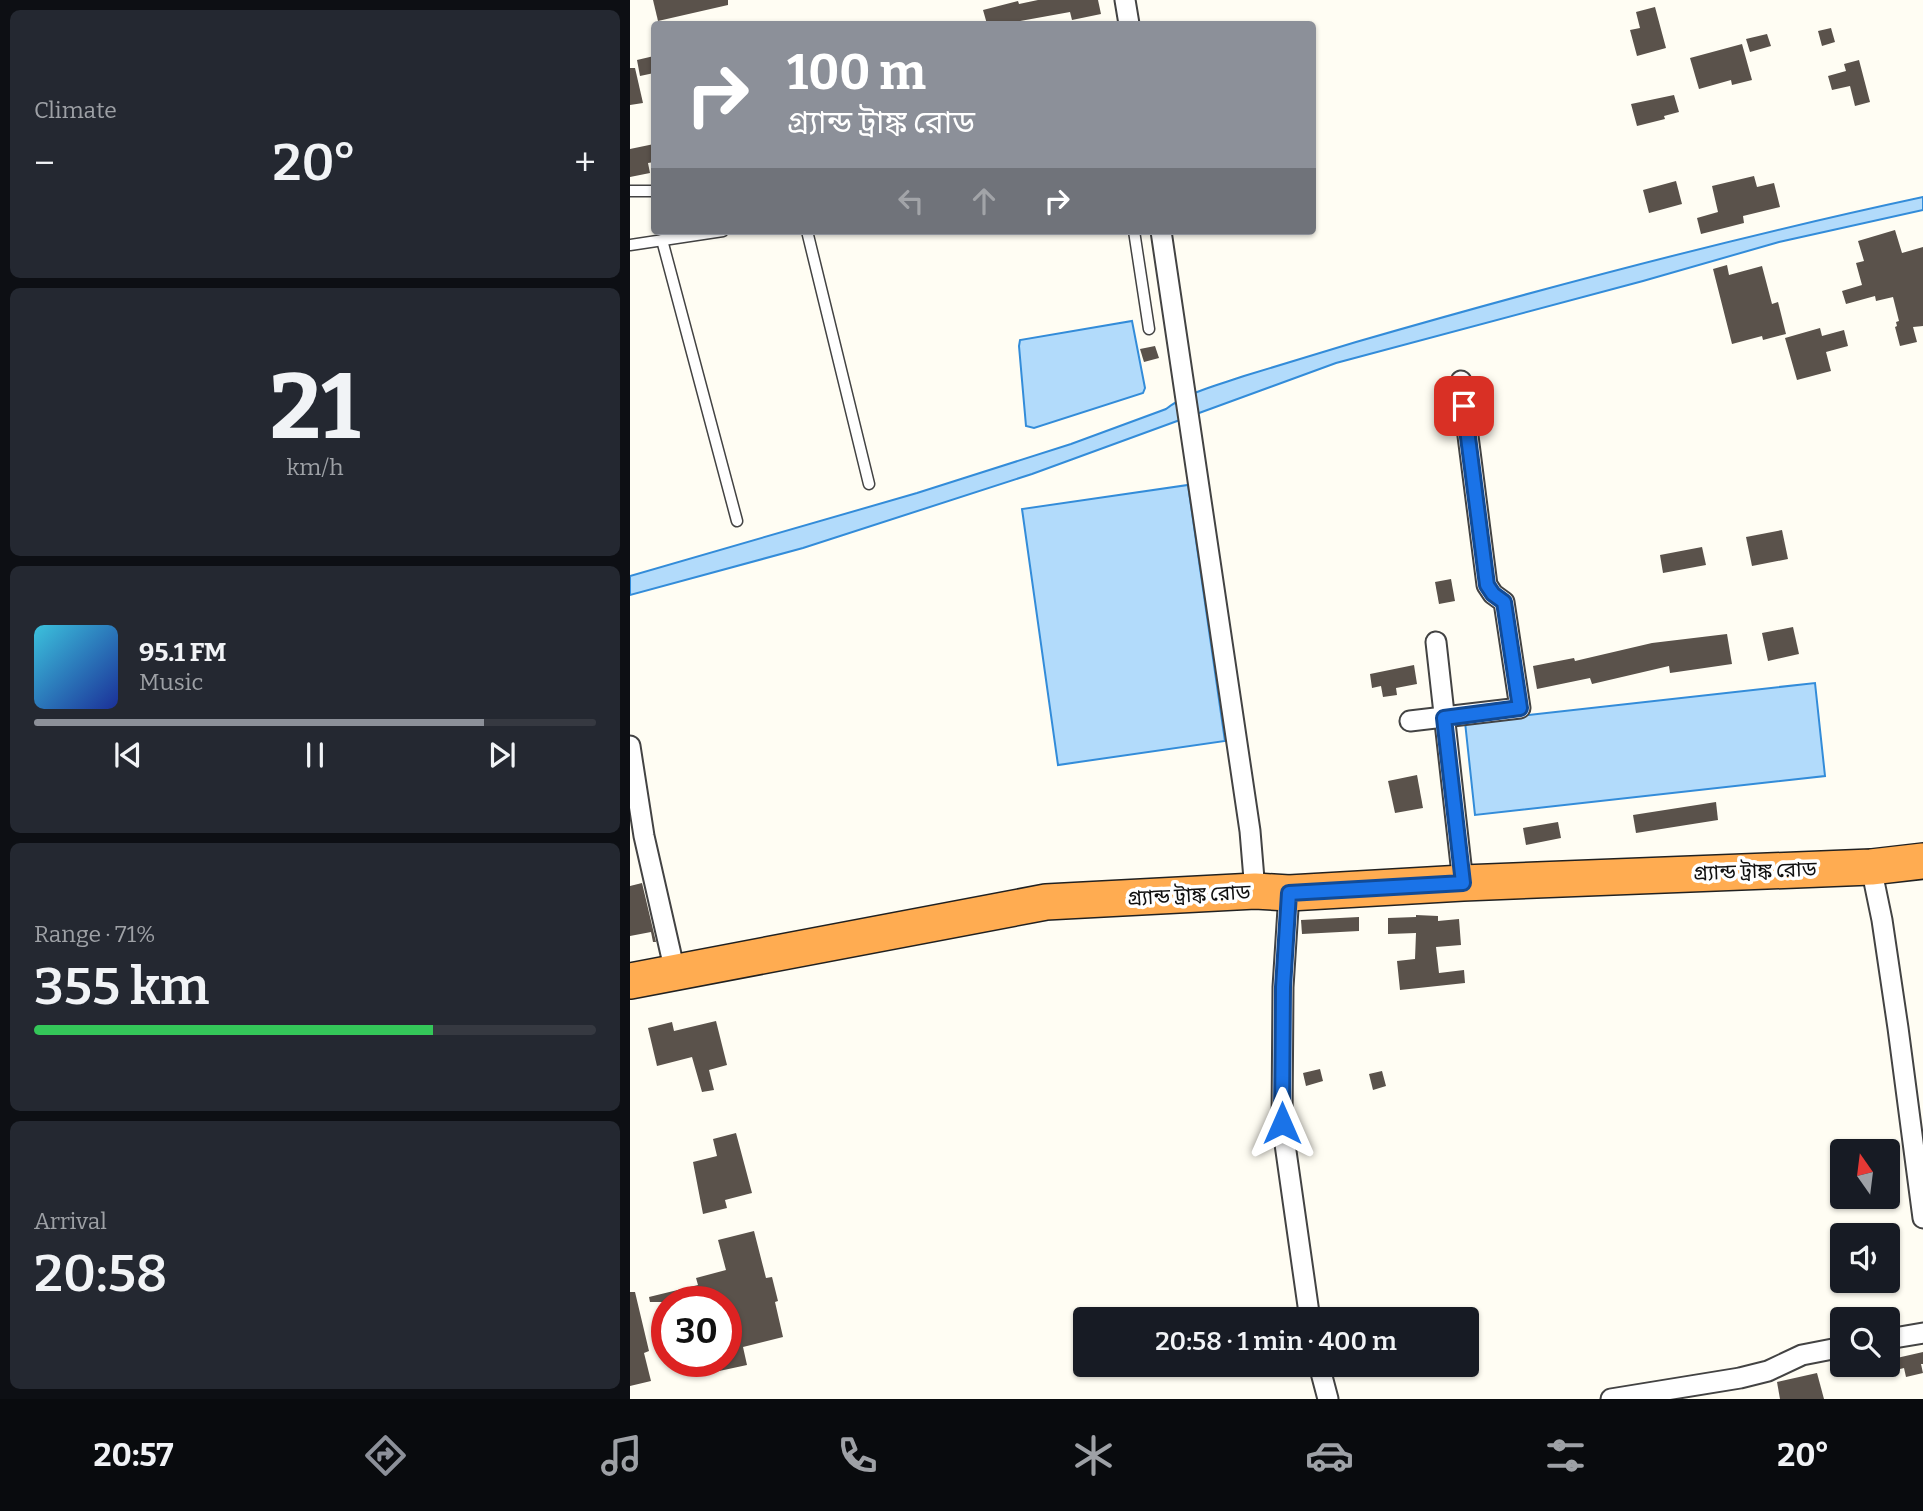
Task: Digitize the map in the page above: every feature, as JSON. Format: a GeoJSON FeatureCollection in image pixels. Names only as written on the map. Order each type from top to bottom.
{"type":"FeatureCollection","features":[{"type":"Feature","properties":{"kind":"highway","name":"গ্র্যান্ড ট্রাঙ্ক রোড"},"geometry":{"type":"LineString","coordinates":[[630,981],[1046,902],[1871,867],[1923,861]]}},
{"type":"Feature","properties":{"kind":"street"},"geometry":{"type":"LineString","coordinates":[[1125,0],[1128,21]]}},
{"type":"Feature","properties":{"kind":"street"},"geometry":{"type":"LineString","coordinates":[[1162,235],[1250,831],[1272,892],[1283,987],[1282,1123],[1308,1307]]}},
{"type":"Feature","properties":{"kind":"street"},"geometry":{"type":"LineString","coordinates":[[1410,721],[1520,708],[1504,602],[1493,594],[1487,585],[1461,381]]}},
{"type":"Feature","properties":{"kind":"street"},"geometry":{"type":"LineString","coordinates":[[1436,642],[1463,883]]}},
{"type":"Feature","properties":{"kind":"street"},"geometry":{"type":"LineString","coordinates":[[630,746],[644,836],[675,972]]}},
{"type":"Feature","properties":{"kind":"street"},"geometry":{"type":"LineString","coordinates":[[1871,867],[1896,1014],[1923,1218]]}},
{"type":"Feature","properties":{"kind":"street"},"geometry":{"type":"LineString","coordinates":[[1900,1337],[1923,1333]]}},
{"type":"Feature","properties":{"kind":"street"},"geometry":{"type":"LineString","coordinates":[[1611,1399],[1740,1378],[1768,1371],[1802,1355],[1830,1350]]}},
{"type":"Feature","properties":{"kind":"street"},"geometry":{"type":"LineString","coordinates":[[1322,1377],[1328,1399]]}},
{"type":"Feature","properties":{"kind":"lane"},"geometry":{"type":"LineString","coordinates":[[630,191],[651,191]]}},
{"type":"Feature","properties":{"kind":"lane"},"geometry":{"type":"LineString","coordinates":[[630,245],[687,235]]}},
{"type":"Feature","properties":{"kind":"lane"},"geometry":{"type":"LineString","coordinates":[[808,235],[869,484]]}},
{"type":"Feature","properties":{"kind":"lane"},"geometry":{"type":"LineString","coordinates":[[1135,235],[1149,328]]}},
{"type":"Feature","properties":{"kind":"lane"},"geometry":{"type":"LineString","coordinates":[[662,240],[737,521]]}},
{"type":"Feature","properties":{"kind":"water"},"geometry":{"type":"Polygon","coordinates":[[[1923,197],[1923,210],[1779,242],[1336,363],[1032,474],[803,548],[630,595],[630,576],[917,493],[1071,444],[1166,409],[1184,398],[1244,376],[1567,283],[1780,229],[1923,197]]]}},
{"type":"Feature","properties":{"kind":"water"},"geometry":{"type":"Polygon","coordinates":[[[1132,321],[1145,388],[1143,393],[1034,428],[1026,426],[1020,340],[1132,321]]]}},
{"type":"Feature","properties":{"kind":"water"},"geometry":{"type":"Polygon","coordinates":[[[1188,485],[1225,741],[1058,765],[1022,509],[1188,485]]]}},
{"type":"Feature","properties":{"kind":"water"},"geometry":{"type":"Polygon","coordinates":[[[1815,683],[1825,776],[1475,815],[1465,722],[1815,683]]]}},
{"type":"Feature","properties":{"kind":"building"},"geometry":{"type":"Polygon","coordinates":[[[653,0],[728,0],[728,5],[658,21],[653,0]]]}},
{"type":"Feature","properties":{"kind":"building"},"geometry":{"type":"Polygon","coordinates":[[[1038,0],[1098,0],[1101,14],[1072,20],[1070,12],[1020,21],[986,21],[983,10],[1018,1],[1019,4],[1038,0]]]}},
{"type":"Feature","properties":{"kind":"building"},"geometry":{"type":"Polygon","coordinates":[[[1655,7],[1666,48],[1637,56],[1630,30],[1640,28],[1636,12],[1655,7]]]}},
{"type":"Feature","properties":{"kind":"building"},"geometry":{"type":"Polygon","coordinates":[[[1831,28],[1835,42],[1822,46],[1818,31],[1831,28]]]}},
{"type":"Feature","properties":{"kind":"building"},"geometry":{"type":"Polygon","coordinates":[[[1767,34],[1771,46],[1750,52],[1746,39],[1767,34]]]}},
{"type":"Feature","properties":{"kind":"building"},"geometry":{"type":"Polygon","coordinates":[[[1742,44],[1752,80],[1732,85],[1731,80],[1699,89],[1690,58],[1742,44]]]}},
{"type":"Feature","properties":{"kind":"building"},"geometry":{"type":"Polygon","coordinates":[[[651,57],[651,74],[640,76],[637,60],[651,57]]]}},
{"type":"Feature","properties":{"kind":"building"},"geometry":{"type":"Polygon","coordinates":[[[1859,60],[1870,102],[1855,106],[1850,86],[1832,90],[1828,76],[1846,71],[1844,64],[1859,60]]]}},
{"type":"Feature","properties":{"kind":"building"},"geometry":{"type":"Polygon","coordinates":[[[630,68],[635,68],[643,103],[630,105],[630,68]]]}},
{"type":"Feature","properties":{"kind":"building"},"geometry":{"type":"Polygon","coordinates":[[[1674,95],[1679,112],[1664,116],[1665,119],[1637,126],[1631,104],[1674,95]]]}},
{"type":"Feature","properties":{"kind":"building"},"geometry":{"type":"Polygon","coordinates":[[[651,145],[651,162],[648,163],[650,173],[630,177],[630,149],[651,145]]]}},
{"type":"Feature","properties":{"kind":"building"},"geometry":{"type":"Polygon","coordinates":[[[1754,176],[1757,187],[1774,183],[1780,207],[1743,216],[1744,223],[1701,234],[1697,218],[1718,212],[1712,186],[1754,176]]]}},
{"type":"Feature","properties":{"kind":"building"},"geometry":{"type":"Polygon","coordinates":[[[1676,181],[1682,204],[1649,213],[1643,190],[1676,181]]]}},
{"type":"Feature","properties":{"kind":"building"},"geometry":{"type":"Polygon","coordinates":[[[1895,230],[1902,253],[1923,247],[1923,326],[1913,327],[1917,342],[1900,346],[1895,327],[1899,321],[1893,297],[1876,301],[1875,296],[1846,304],[1842,291],[1862,285],[1856,263],[1864,261],[1858,241],[1895,230]]]}},
{"type":"Feature","properties":{"kind":"building"},"geometry":{"type":"Polygon","coordinates":[[[1727,265],[1729,275],[1762,266],[1772,304],[1778,302],[1786,334],[1763,340],[1762,336],[1732,344],[1713,269],[1727,265]]]}},
{"type":"Feature","properties":{"kind":"building"},"geometry":{"type":"Polygon","coordinates":[[[1820,328],[1822,336],[1844,330],[1848,346],[1826,352],[1831,371],[1797,380],[1785,338],[1820,328]]]}},
{"type":"Feature","properties":{"kind":"building"},"geometry":{"type":"Polygon","coordinates":[[[1155,346],[1159,358],[1144,362],[1140,349],[1155,346]]]}},
{"type":"Feature","properties":{"kind":"building"},"geometry":{"type":"Polygon","coordinates":[[[1782,530],[1788,559],[1752,566],[1746,537],[1782,530]]]}},
{"type":"Feature","properties":{"kind":"building"},"geometry":{"type":"Polygon","coordinates":[[[1702,547],[1706,565],[1663,573],[1660,555],[1702,547]]]}},
{"type":"Feature","properties":{"kind":"building"},"geometry":{"type":"Polygon","coordinates":[[[1451,579],[1455,601],[1439,604],[1435,582],[1451,579]]]}},
{"type":"Feature","properties":{"kind":"building"},"geometry":{"type":"Polygon","coordinates":[[[1793,627],[1799,654],[1768,661],[1762,633],[1793,627]]]}},
{"type":"Feature","properties":{"kind":"building"},"geometry":{"type":"Polygon","coordinates":[[[1727,634],[1732,664],[1670,673],[1669,666],[1592,684],[1590,678],[1537,689],[1533,666],[1574,658],[1575,661],[1652,643],[1727,634]]]}},
{"type":"Feature","properties":{"kind":"building"},"geometry":{"type":"Polygon","coordinates":[[[1414,665],[1417,684],[1396,688],[1397,695],[1383,697],[1381,686],[1372,688],[1370,674],[1414,665]]]}},
{"type":"Feature","properties":{"kind":"building"},"geometry":{"type":"Polygon","coordinates":[[[1417,775],[1423,808],[1395,813],[1388,781],[1417,775]]]}},
{"type":"Feature","properties":{"kind":"building"},"geometry":{"type":"Polygon","coordinates":[[[1716,802],[1718,820],[1636,833],[1633,815],[1716,802]]]}},
{"type":"Feature","properties":{"kind":"building"},"geometry":{"type":"Polygon","coordinates":[[[1558,822],[1561,838],[1526,845],[1523,828],[1558,822]]]}},
{"type":"Feature","properties":{"kind":"building"},"geometry":{"type":"Polygon","coordinates":[[[642,883],[656,942],[653,942],[651,932],[630,936],[630,886],[642,883]]]}},
{"type":"Feature","properties":{"kind":"building"},"geometry":{"type":"Polygon","coordinates":[[[1438,916],[1438,921],[1459,919],[1461,945],[1436,947],[1439,973],[1464,970],[1465,983],[1400,990],[1397,961],[1415,959],[1416,933],[1388,934],[1388,918],[1438,916]]]}},
{"type":"Feature","properties":{"kind":"building"},"geometry":{"type":"Polygon","coordinates":[[[1359,917],[1359,931],[1302,934],[1301,920],[1359,917]]]}},
{"type":"Feature","properties":{"kind":"building"},"geometry":{"type":"Polygon","coordinates":[[[716,1021],[727,1065],[709,1070],[714,1090],[702,1092],[692,1057],[657,1066],[648,1028],[672,1022],[674,1031],[716,1021]]]}},
{"type":"Feature","properties":{"kind":"building"},"geometry":{"type":"Polygon","coordinates":[[[1320,1069],[1323,1081],[1306,1086],[1303,1073],[1320,1069]]]}},
{"type":"Feature","properties":{"kind":"building"},"geometry":{"type":"Polygon","coordinates":[[[1382,1071],[1386,1086],[1373,1090],[1369,1074],[1382,1071]]]}},
{"type":"Feature","properties":{"kind":"building"},"geometry":{"type":"Polygon","coordinates":[[[736,1133],[752,1193],[725,1200],[727,1208],[703,1214],[693,1162],[717,1156],[713,1139],[736,1133]]]}},
{"type":"Feature","properties":{"kind":"building"},"geometry":{"type":"Polygon","coordinates":[[[754,1231],[766,1278],[772,1277],[778,1301],[775,1302],[783,1337],[743,1347],[747,1365],[742,1366],[742,1286],[694,1286],[698,1285],[696,1278],[726,1270],[718,1240],[754,1231]]]}},
{"type":"Feature","properties":{"kind":"building"},"geometry":{"type":"Polygon","coordinates":[[[630,1292],[635,1292],[649,1351],[644,1353],[651,1381],[630,1386],[630,1292]]]}},
{"type":"Feature","properties":{"kind":"building"},"geometry":{"type":"Polygon","coordinates":[[[1923,1352],[1923,1373],[1906,1377],[1904,1368],[1900,1369],[1900,1357],[1923,1352]]]}},
{"type":"Feature","properties":{"kind":"building"},"geometry":{"type":"Polygon","coordinates":[[[1817,1373],[1824,1399],[1780,1399],[1777,1382],[1817,1373]]]}},
{"type":"Feature","properties":{"kind":"route"},"geometry":{"type":"LineString","coordinates":[[1282,1123],[1283,987],[1289,893],[1463,883],[1444,718],[1520,708],[1504,602],[1493,594],[1487,585],[1464,406]]}}]}
